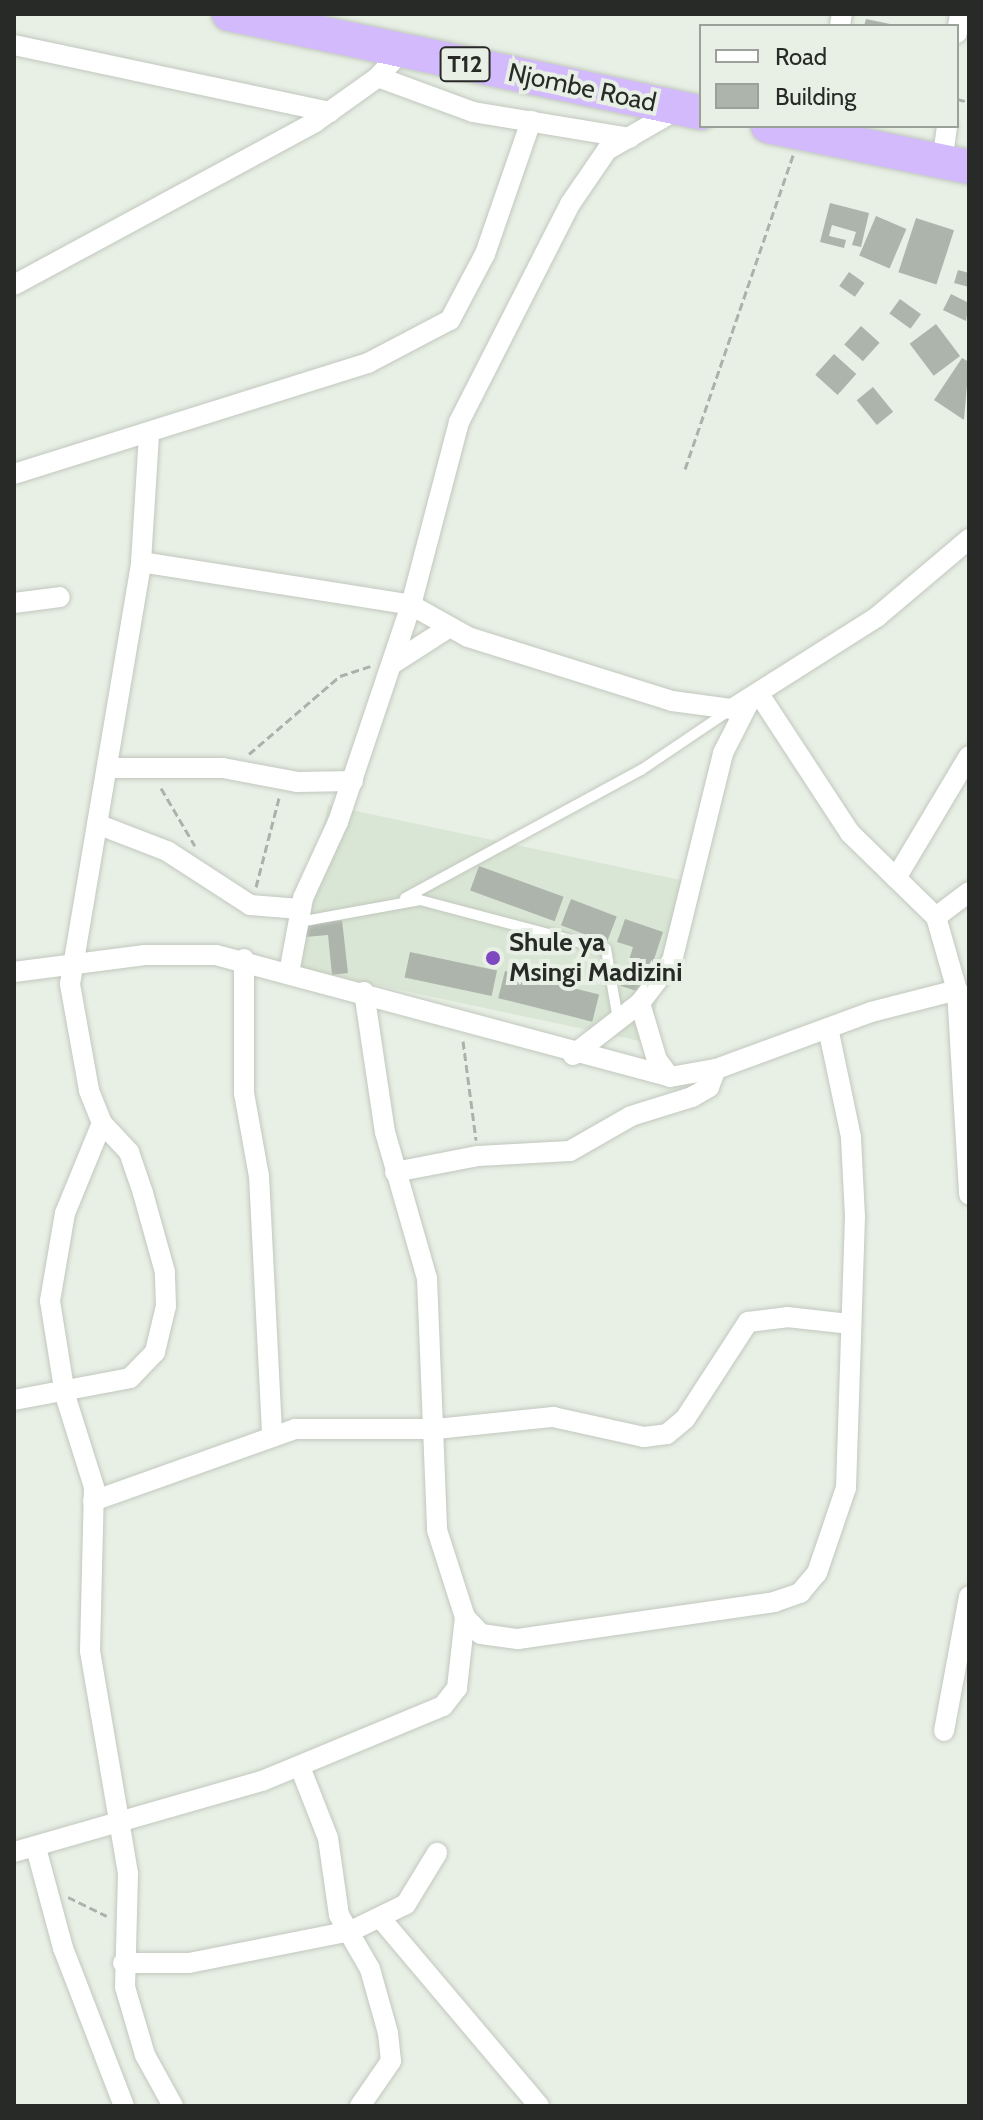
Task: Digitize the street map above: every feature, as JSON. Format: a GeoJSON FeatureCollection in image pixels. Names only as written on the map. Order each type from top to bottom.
{"type":"FeatureCollection","features":[{"type":"Feature","properties":{"kind":"highway","name":"Njombe Road"},"geometry":{"type":"LineString","coordinates":[[229,14],[690,110]]}},
{"type":"Feature","properties":{"kind":"highway"},"geometry":{"type":"LineString","coordinates":[[785,128],[956,165]]}},
{"type":"Feature","properties":{"kind":"street"},"geometry":{"type":"LineString","coordinates":[[14,45],[330,112]]}},
{"type":"Feature","properties":{"kind":"street"},"geometry":{"type":"LineString","coordinates":[[14,285],[78,257],[330,112],[378,77],[402,50]]}},
{"type":"Feature","properties":{"kind":"street"},"geometry":{"type":"LineString","coordinates":[[378,77],[473,112],[630,138]]}},
{"type":"Feature","properties":{"kind":"street"},"geometry":{"type":"LineString","coordinates":[[289,973],[299,916],[353,781],[411,605],[459,422],[570,204],[607,150],[690,110]]}},
{"type":"Feature","properties":{"kind":"street"},"geometry":{"type":"LineString","coordinates":[[14,474],[368,363],[450,320],[485,254],[531,121]]}},
{"type":"Feature","properties":{"kind":"street"},"geometry":{"type":"LineString","coordinates":[[947,128],[956,165]]}},
{"type":"Feature","properties":{"kind":"street"},"geometry":{"type":"LineString","coordinates":[[14,1400],[65,1395],[130,1378],[155,1352],[166,1306],[165,1272],[143,1193],[129,1152],[102,1123],[71,998],[141,562],[149,434]]}},
{"type":"Feature","properties":{"kind":"street"},"geometry":{"type":"LineString","coordinates":[[573,1055],[640,1003],[672,961],[723,753],[747,701],[877,617],[969,539]]}},
{"type":"Feature","properties":{"kind":"street"},"geometry":{"type":"LineString","coordinates":[[141,562],[411,605],[448,628],[672,701],[747,701]]}},
{"type":"Feature","properties":{"kind":"street"},"geometry":{"type":"LineString","coordinates":[[14,603],[60,597]]}},
{"type":"Feature","properties":{"kind":"street"},"geometry":{"type":"LineString","coordinates":[[391,666],[448,628]]}},
{"type":"Feature","properties":{"kind":"street"},"geometry":{"type":"LineString","coordinates":[[747,701],[827,803],[936,917],[957,990],[966,1057],[969,1195]]}},
{"type":"Feature","properties":{"kind":"street"},"geometry":{"type":"LineString","coordinates":[[896,878],[969,756]]}},
{"type":"Feature","properties":{"kind":"street"},"geometry":{"type":"LineString","coordinates":[[107,768],[220,768],[284,779],[353,781]]}},
{"type":"Feature","properties":{"kind":"street"},"geometry":{"type":"LineString","coordinates":[[97,824],[200,872],[249,904],[299,916]]}},
{"type":"Feature","properties":{"kind":"street"},"geometry":{"type":"LineString","coordinates":[[936,917],[969,892]]}},
{"type":"Feature","properties":{"kind":"street"},"geometry":{"type":"LineString","coordinates":[[14,972],[181,954],[244,959],[461,1017],[573,1055],[670,1077],[716,1069],[828,1028],[957,990]]}},
{"type":"Feature","properties":{"kind":"street"},"geometry":{"type":"LineString","coordinates":[[244,959],[244,1093],[259,1176],[272,1436]]}},
{"type":"Feature","properties":{"kind":"street"},"geometry":{"type":"LineString","coordinates":[[364,992],[395,1172],[427,1278],[436,1429],[437,1530],[465,1617],[481,1634],[556,1639],[800,1593],[834,1537],[846,1488],[854,1179],[828,1028]]}},
{"type":"Feature","properties":{"kind":"street"},"geometry":{"type":"LineString","coordinates":[[640,1003],[657,1060],[670,1077]]}},
{"type":"Feature","properties":{"kind":"street"},"geometry":{"type":"LineString","coordinates":[[395,1172],[478,1156],[570,1151],[631,1116],[692,1097],[709,1087],[716,1069]]}},
{"type":"Feature","properties":{"kind":"street"},"geometry":{"type":"LineString","coordinates":[[102,1123],[53,1255],[50,1301],[65,1395],[91,1466],[90,1651],[119,1821],[126,1936],[123,1963],[145,2055],[173,2106]]}},
{"type":"Feature","properties":{"kind":"street"},"geometry":{"type":"LineString","coordinates":[[93,1501],[272,1436],[325,1427],[436,1429],[553,1417],[644,1437],[667,1434],[685,1419],[748,1322],[787,1317],[849,1324]]}},
{"type":"Feature","properties":{"kind":"street"},"geometry":{"type":"LineString","coordinates":[[944,1731],[969,1596]]}},
{"type":"Feature","properties":{"kind":"street"},"geometry":{"type":"LineString","coordinates":[[14,1852],[36,1848],[300,1767],[453,1699],[465,1617]]}},
{"type":"Feature","properties":{"kind":"street"},"geometry":{"type":"LineString","coordinates":[[300,1767],[328,1838],[339,1915],[351,1931],[370,1969],[391,2061],[360,2106]]}},
{"type":"Feature","properties":{"kind":"street"},"geometry":{"type":"LineString","coordinates":[[36,1848],[124,2106]]}},
{"type":"Feature","properties":{"kind":"street"},"geometry":{"type":"LineString","coordinates":[[123,1963],[189,1963],[351,1931],[382,1920],[406,1904],[437,1853]]}},
{"type":"Feature","properties":{"kind":"street"},"geometry":{"type":"LineString","coordinates":[[382,1920],[539,2106]]}},
{"type":"Feature","properties":{"kind":"lane"},"geometry":{"type":"LineString","coordinates":[[402,900],[641,770],[747,701]]}},
{"type":"Feature","properties":{"kind":"lane"},"geometry":{"type":"LineString","coordinates":[[299,916],[402,900],[442,904],[606,949],[618,1020]]}},
{"type":"Feature","properties":{"kind":"path"},"geometry":{"type":"LineString","coordinates":[[685,469],[810,131]]}},
{"type":"Feature","properties":{"kind":"path"},"geometry":{"type":"LineString","coordinates":[[220,768],[250,754],[354,667],[391,666]]}},
{"type":"Feature","properties":{"kind":"path"},"geometry":{"type":"LineString","coordinates":[[149,768],[188,827],[200,872]]}},
{"type":"Feature","properties":{"kind":"path"},"geometry":{"type":"LineString","coordinates":[[249,904],[284,779]]}},
{"type":"Feature","properties":{"kind":"path"},"geometry":{"type":"LineString","coordinates":[[461,1017],[478,1156]]}},
{"type":"Feature","properties":{"kind":"path"},"geometry":{"type":"LineString","coordinates":[[45,1881],[105,1913],[126,1936]]}},
{"type":"Feature","properties":{"kind":"shaded area"},"geometry":{"type":"Polygon","coordinates":[[[328,805],[683,880],[649,1043],[293,967],[328,805]]]}},
{"type":"Feature","properties":{"kind":"building"},"geometry":{"type":"Polygon","coordinates":[[[866,19],[890,24],[865,24],[866,19]]]}},
{"type":"Feature","properties":{"kind":"building"},"geometry":{"type":"Polygon","coordinates":[[[830,203],[869,213],[861,247],[852,245],[856,232],[832,225],[829,236],[846,240],[844,248],[820,242],[830,203]]]}},
{"type":"Feature","properties":{"kind":"building"},"geometry":{"type":"Polygon","coordinates":[[[876,216],[906,229],[890,268],[859,256],[876,216]]]}},
{"type":"Feature","properties":{"kind":"building"},"geometry":{"type":"Polygon","coordinates":[[[916,218],[954,230],[936,285],[898,272],[916,218]]]}},
{"type":"Feature","properties":{"kind":"building"},"geometry":{"type":"Polygon","coordinates":[[[958,270],[969,273],[969,287],[954,283],[958,270]]]}},
{"type":"Feature","properties":{"kind":"building"},"geometry":{"type":"Polygon","coordinates":[[[849,272],[865,283],[855,297],[839,286],[849,272]]]}},
{"type":"Feature","properties":{"kind":"building"},"geometry":{"type":"Polygon","coordinates":[[[951,294],[969,303],[966,321],[943,310],[951,294]]]}},
{"type":"Feature","properties":{"kind":"building"},"geometry":{"type":"Polygon","coordinates":[[[900,299],[921,314],[910,329],[889,314],[900,299]]]}},
{"type":"Feature","properties":{"kind":"building"},"geometry":{"type":"Polygon","coordinates":[[[936,324],[960,356],[934,376],[910,344],[936,324]]]}},
{"type":"Feature","properties":{"kind":"building"},"geometry":{"type":"Polygon","coordinates":[[[861,326],[880,343],[863,361],[844,345],[861,326]]]}},
{"type":"Feature","properties":{"kind":"building"},"geometry":{"type":"Polygon","coordinates":[[[834,354],[856,374],[838,395],[815,375],[834,354]]]}},
{"type":"Feature","properties":{"kind":"building"},"geometry":{"type":"Polygon","coordinates":[[[962,358],[969,362],[964,420],[934,400],[962,358]]]}},
{"type":"Feature","properties":{"kind":"building"},"geometry":{"type":"Polygon","coordinates":[[[873,387],[893,412],[877,425],[857,400],[873,387]]]}},
{"type":"Feature","properties":{"kind":"building"},"geometry":{"type":"Polygon","coordinates":[[[479,866],[564,897],[555,921],[470,890],[479,866]]]}},
{"type":"Feature","properties":{"kind":"building"},"geometry":{"type":"Polygon","coordinates":[[[571,899],[617,917],[607,943],[561,925],[571,899]]]}},
{"type":"Feature","properties":{"kind":"building"},"geometry":{"type":"Polygon","coordinates":[[[625,919],[663,932],[643,993],[621,986],[633,947],[617,942],[625,919]]]}},
{"type":"Feature","properties":{"kind":"building"},"geometry":{"type":"Polygon","coordinates":[[[342,920],[348,973],[332,975],[328,935],[305,937],[303,925],[342,920]]]}},
{"type":"Feature","properties":{"kind":"building"},"geometry":{"type":"Polygon","coordinates":[[[410,952],[497,971],[492,996],[405,977],[410,952]]]}},
{"type":"Feature","properties":{"kind":"building"},"geometry":{"type":"Polygon","coordinates":[[[505,971],[599,994],[592,1022],[498,998],[505,971]]]}},
{"type":"Feature","properties":{"kind":"place","name":"Shule ya Msingi Madizini"},"geometry":{"type":"Point","coordinates":[493,958]}}]}
